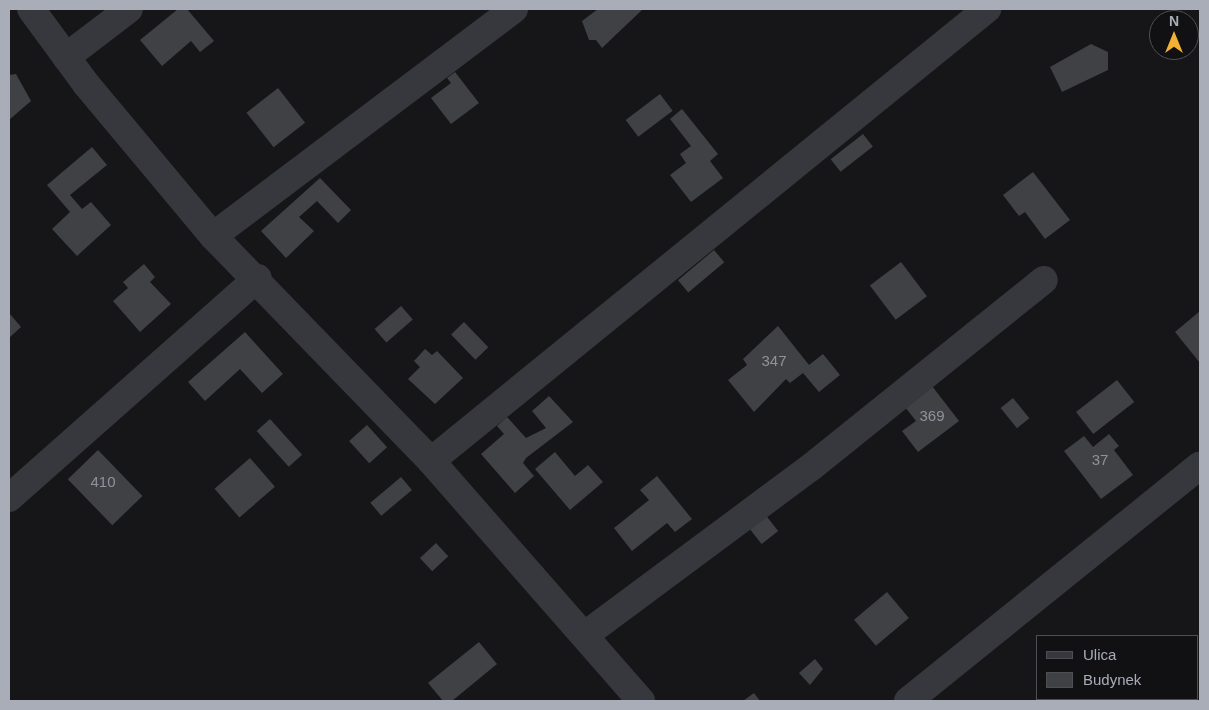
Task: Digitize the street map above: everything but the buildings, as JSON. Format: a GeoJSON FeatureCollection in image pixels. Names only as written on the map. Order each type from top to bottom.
{"type":"FeatureCollection","features":[{"type":"Feature","properties":{"kind":"street"},"geometry":{"type":"LineString","coordinates":[[31,9],[66,57],[213,236],[258,278],[431,461],[641,701]]}},
{"type":"Feature","properties":{"kind":"street"},"geometry":{"type":"LineString","coordinates":[[66,57],[129,9]]}},
{"type":"Feature","properties":{"kind":"street"},"geometry":{"type":"LineString","coordinates":[[213,236],[514,9]]}},
{"type":"Feature","properties":{"kind":"street"},"geometry":{"type":"LineString","coordinates":[[431,461],[987,9]]}},
{"type":"Feature","properties":{"kind":"street"},"geometry":{"type":"LineString","coordinates":[[9,498],[258,278]]}},
{"type":"Feature","properties":{"kind":"street"},"geometry":{"type":"LineString","coordinates":[[585,635],[810,468],[1044,280]]}},
{"type":"Feature","properties":{"kind":"street"},"geometry":{"type":"LineString","coordinates":[[908,701],[1200,465]]}}]}
